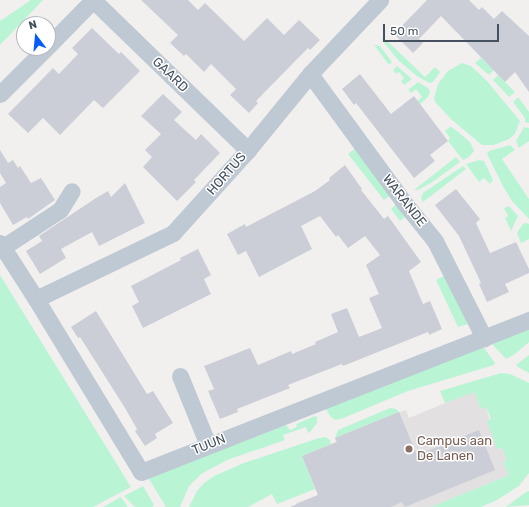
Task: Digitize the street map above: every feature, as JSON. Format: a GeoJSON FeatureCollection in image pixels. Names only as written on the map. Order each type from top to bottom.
{"type":"FeatureCollection","features":[{"type":"Feature","properties":{"kind":"street"},"geometry":{"type":"LineString","coordinates":[[56,38],[93,0]]}},
{"type":"Feature","properties":{"kind":"street","name":"GAARD"},"geometry":{"type":"LineString","coordinates":[[93,0],[248,150]]}},
{"type":"Feature","properties":{"kind":"street","name":"HORTUS"},"geometry":{"type":"LineString","coordinates":[[36,298],[173,233],[248,150],[310,74],[380,0]]}},
{"type":"Feature","properties":{"kind":"street"},"geometry":{"type":"LineString","coordinates":[[0,94],[38,56]]}},
{"type":"Feature","properties":{"kind":"street","name":"WARANDE"},"geometry":{"type":"LineString","coordinates":[[310,74],[406,205],[435,241],[484,338]]}},
{"type":"Feature","properties":{"kind":"street"},"geometry":{"type":"LineString","coordinates":[[1,245],[60,210],[72,191]]}},
{"type":"Feature","properties":{"kind":"street","name":"TUUN"},"geometry":{"type":"LineString","coordinates":[[1,245],[36,298],[141,472],[529,320]]}},
{"type":"Feature","properties":{"kind":"street"},"geometry":{"type":"LineString","coordinates":[[180,376],[208,445]]}},
{"type":"Feature","properties":{"kind":"shaded area","name":"Campus aan De Lanen"},"geometry":{"type":"Polygon","coordinates":[[[474,391],[481,409],[486,407],[498,449],[502,448],[507,460],[503,462],[509,475],[431,507],[294,507],[297,506],[296,503],[318,495],[302,456],[336,442],[335,438],[399,412],[406,410],[409,418],[474,391]]]}},
{"type":"Feature","properties":{"kind":"green space"},"geometry":{"type":"Polygon","coordinates":[[[31,0],[43,0],[28,16],[16,16],[16,28],[0,45],[0,21],[31,0]]]}},
{"type":"Feature","properties":{"kind":"green space"},"geometry":{"type":"Polygon","coordinates":[[[383,37],[425,77],[435,67],[440,72],[433,82],[429,83],[417,76],[398,60],[382,40],[383,37]]]}},
{"type":"Feature","properties":{"kind":"green space"},"geometry":{"type":"Polygon","coordinates":[[[374,45],[380,46],[392,62],[389,65],[374,45]]]}},
{"type":"Feature","properties":{"kind":"green space"},"geometry":{"type":"Polygon","coordinates":[[[481,58],[494,70],[489,75],[475,63],[481,58]]]}},
{"type":"Feature","properties":{"kind":"green space"},"geometry":{"type":"Polygon","coordinates":[[[462,63],[471,66],[487,81],[520,121],[515,134],[509,139],[494,145],[482,145],[452,120],[435,102],[434,98],[438,84],[448,71],[462,63]]]}},
{"type":"Feature","properties":{"kind":"green space"},"geometry":{"type":"Polygon","coordinates":[[[397,66],[412,79],[404,85],[401,81],[404,78],[399,72],[396,74],[393,70],[397,66]]]}},
{"type":"Feature","properties":{"kind":"green space"},"geometry":{"type":"Polygon","coordinates":[[[498,75],[515,92],[509,97],[493,80],[498,75]]]}},
{"type":"Feature","properties":{"kind":"green space"},"geometry":{"type":"Polygon","coordinates":[[[418,82],[428,88],[430,92],[428,97],[420,104],[417,101],[422,97],[416,89],[411,93],[408,90],[418,82]]]}},
{"type":"Feature","properties":{"kind":"green space"},"geometry":{"type":"Polygon","coordinates":[[[518,97],[529,112],[529,123],[525,122],[525,118],[513,102],[518,97]]]}},
{"type":"Feature","properties":{"kind":"green space"},"geometry":{"type":"Polygon","coordinates":[[[450,127],[470,142],[474,151],[469,157],[463,160],[448,141],[450,138],[445,131],[450,127]]]}},
{"type":"Feature","properties":{"kind":"green space"},"geometry":{"type":"Polygon","coordinates":[[[524,127],[529,128],[529,141],[519,148],[516,141],[524,127]]]}},
{"type":"Feature","properties":{"kind":"green space"},"geometry":{"type":"Polygon","coordinates":[[[510,145],[515,150],[502,159],[529,199],[529,219],[512,201],[487,154],[489,151],[510,145]]]}},
{"type":"Feature","properties":{"kind":"green space"},"geometry":{"type":"Polygon","coordinates":[[[357,147],[393,193],[384,200],[348,154],[357,147]]]}},
{"type":"Feature","properties":{"kind":"green space"},"geometry":{"type":"Polygon","coordinates":[[[456,157],[460,162],[431,183],[418,190],[414,190],[456,157]]]}},
{"type":"Feature","properties":{"kind":"green space"},"geometry":{"type":"Polygon","coordinates":[[[479,160],[484,161],[493,180],[490,184],[484,178],[479,182],[466,164],[479,160]]]}},
{"type":"Feature","properties":{"kind":"green space"},"geometry":{"type":"Polygon","coordinates":[[[463,166],[466,169],[423,202],[421,198],[423,193],[463,166]]]}},
{"type":"Feature","properties":{"kind":"green space"},"geometry":{"type":"Polygon","coordinates":[[[399,202],[409,214],[400,221],[391,209],[399,202]]]}},
{"type":"Feature","properties":{"kind":"green space"},"geometry":{"type":"Polygon","coordinates":[[[509,206],[518,216],[511,231],[505,218],[508,216],[504,208],[509,206]]]}},
{"type":"Feature","properties":{"kind":"green space"},"geometry":{"type":"Polygon","coordinates":[[[523,224],[529,224],[529,239],[521,243],[517,233],[523,224]]]}},
{"type":"Feature","properties":{"kind":"green space"},"geometry":{"type":"Polygon","coordinates":[[[0,275],[131,487],[93,507],[0,507],[0,275]]]}},
{"type":"Feature","properties":{"kind":"green space"},"geometry":{"type":"Polygon","coordinates":[[[446,275],[468,324],[458,327],[436,280],[446,275]]]}},
{"type":"Feature","properties":{"kind":"green space"},"geometry":{"type":"Polygon","coordinates":[[[529,326],[529,342],[515,354],[506,359],[491,343],[529,326]]]}},
{"type":"Feature","properties":{"kind":"green space"},"geometry":{"type":"Polygon","coordinates":[[[482,345],[495,363],[494,365],[408,391],[341,419],[335,420],[330,416],[326,409],[394,379],[482,345]]]}},
{"type":"Feature","properties":{"kind":"green space"},"geometry":{"type":"Polygon","coordinates":[[[529,355],[529,373],[516,365],[529,355]]]}},
{"type":"Feature","properties":{"kind":"green space"},"geometry":{"type":"Polygon","coordinates":[[[501,373],[510,374],[529,383],[529,473],[519,486],[497,500],[481,507],[431,507],[509,475],[503,462],[507,460],[502,448],[497,449],[487,421],[491,419],[486,407],[481,409],[474,392],[445,403],[440,391],[501,373]]]}},
{"type":"Feature","properties":{"kind":"green space"},"geometry":{"type":"Polygon","coordinates":[[[390,408],[396,409],[399,412],[335,438],[338,430],[390,408]]]}},
{"type":"Feature","properties":{"kind":"green space"},"geometry":{"type":"Polygon","coordinates":[[[315,416],[317,417],[317,423],[310,432],[308,433],[306,427],[283,435],[285,440],[227,460],[201,474],[189,486],[180,507],[166,507],[149,479],[175,467],[286,425],[290,430],[297,427],[296,424],[315,416]]]}},
{"type":"Feature","properties":{"kind":"green space"},"geometry":{"type":"Polygon","coordinates":[[[325,437],[330,440],[331,444],[302,456],[315,489],[277,504],[272,494],[248,507],[189,507],[197,491],[204,483],[214,476],[244,463],[325,437]]]}},
{"type":"Feature","properties":{"kind":"green space"},"geometry":{"type":"Polygon","coordinates":[[[143,486],[154,505],[152,507],[135,507],[124,496],[143,486]]]}},
{"type":"Feature","properties":{"kind":"green space"},"geometry":{"type":"Polygon","coordinates":[[[529,491],[529,505],[506,507],[526,492],[529,491]]]}},
{"type":"Feature","properties":{"kind":"green space"},"geometry":{"type":"Polygon","coordinates":[[[121,497],[128,507],[103,507],[121,497]]]}},
{"type":"Feature","properties":{"kind":"building"},"geometry":{"type":"Polygon","coordinates":[[[141,0],[188,0],[198,10],[205,3],[244,41],[267,18],[284,35],[299,20],[320,40],[310,50],[308,48],[256,101],[258,103],[249,113],[230,95],[236,89],[211,64],[204,72],[186,54],[184,56],[170,43],[178,35],[141,0]]]}},
{"type":"Feature","properties":{"kind":"building"},"geometry":{"type":"Polygon","coordinates":[[[427,0],[469,0],[479,10],[482,7],[494,19],[502,11],[529,36],[529,92],[515,72],[505,82],[441,16],[419,39],[423,43],[413,53],[394,34],[427,0]]]}},
{"type":"Feature","properties":{"kind":"building"},"geometry":{"type":"Polygon","coordinates":[[[92,28],[119,54],[121,52],[140,71],[103,108],[94,100],[60,135],[43,118],[28,133],[8,114],[53,68],[59,74],[78,54],[72,48],[92,28]]]}},
{"type":"Feature","properties":{"kind":"building"},"geometry":{"type":"Polygon","coordinates":[[[360,74],[391,114],[414,96],[448,141],[430,155],[435,161],[414,178],[356,103],[354,105],[342,89],[360,74]]]}},
{"type":"Feature","properties":{"kind":"building"},"geometry":{"type":"Polygon","coordinates":[[[163,94],[182,112],[174,120],[196,140],[201,134],[220,153],[194,180],[196,182],[177,201],[143,167],[152,157],[145,150],[161,134],[141,116],[163,94]]]}},
{"type":"Feature","properties":{"kind":"building"},"geometry":{"type":"Polygon","coordinates":[[[0,150],[8,163],[13,160],[18,168],[20,166],[31,183],[41,178],[55,200],[28,219],[27,217],[13,225],[0,203],[0,187],[6,183],[0,173],[0,150]]]}},
{"type":"Feature","properties":{"kind":"building"},"geometry":{"type":"Polygon","coordinates":[[[345,165],[362,189],[361,190],[384,219],[388,216],[421,262],[409,271],[423,304],[430,301],[442,329],[429,335],[428,332],[343,366],[342,364],[288,385],[290,388],[237,409],[238,412],[220,419],[208,391],[214,389],[204,366],[250,348],[258,365],[291,351],[292,354],[316,344],[315,342],[338,332],[331,314],[347,308],[359,337],[382,328],[369,298],[379,294],[366,265],[380,255],[365,236],[348,248],[338,235],[336,237],[320,216],[301,226],[312,249],[259,277],[246,251],[238,255],[227,234],[245,224],[246,227],[315,191],[330,180],[329,178],[345,165]]]}},
{"type":"Feature","properties":{"kind":"building"},"geometry":{"type":"Polygon","coordinates":[[[125,183],[145,223],[99,246],[92,232],[61,249],[66,258],[40,274],[26,251],[42,241],[39,236],[108,191],[111,197],[125,183]]]}},
{"type":"Feature","properties":{"kind":"building"},"geometry":{"type":"Polygon","coordinates":[[[456,189],[480,219],[476,223],[490,253],[516,242],[529,269],[529,273],[505,284],[509,292],[487,302],[479,284],[481,283],[459,236],[435,205],[456,189]]]}},
{"type":"Feature","properties":{"kind":"building"},"geometry":{"type":"Polygon","coordinates":[[[198,249],[211,275],[204,279],[211,294],[143,328],[132,306],[139,302],[131,286],[181,260],[180,258],[198,249]]]}},
{"type":"Feature","properties":{"kind":"building"},"geometry":{"type":"Polygon","coordinates":[[[96,311],[147,394],[153,391],[173,423],[155,434],[157,438],[145,446],[135,431],[137,429],[125,408],[80,337],[78,338],[71,327],[96,311]]]}},
{"type":"Feature","properties":{"kind":"building","name":"Campus aan De Lanen"},"geometry":{"type":"Polygon","coordinates":[[[399,412],[417,455],[479,430],[495,470],[405,507],[402,502],[391,507],[290,507],[318,495],[302,456],[337,442],[335,438],[399,412]]]}},
{"type":"Feature","properties":{"kind":"place","name":"Campus aan De Lanen"},"geometry":{"type":"Point","coordinates":[409,449]}}]}
